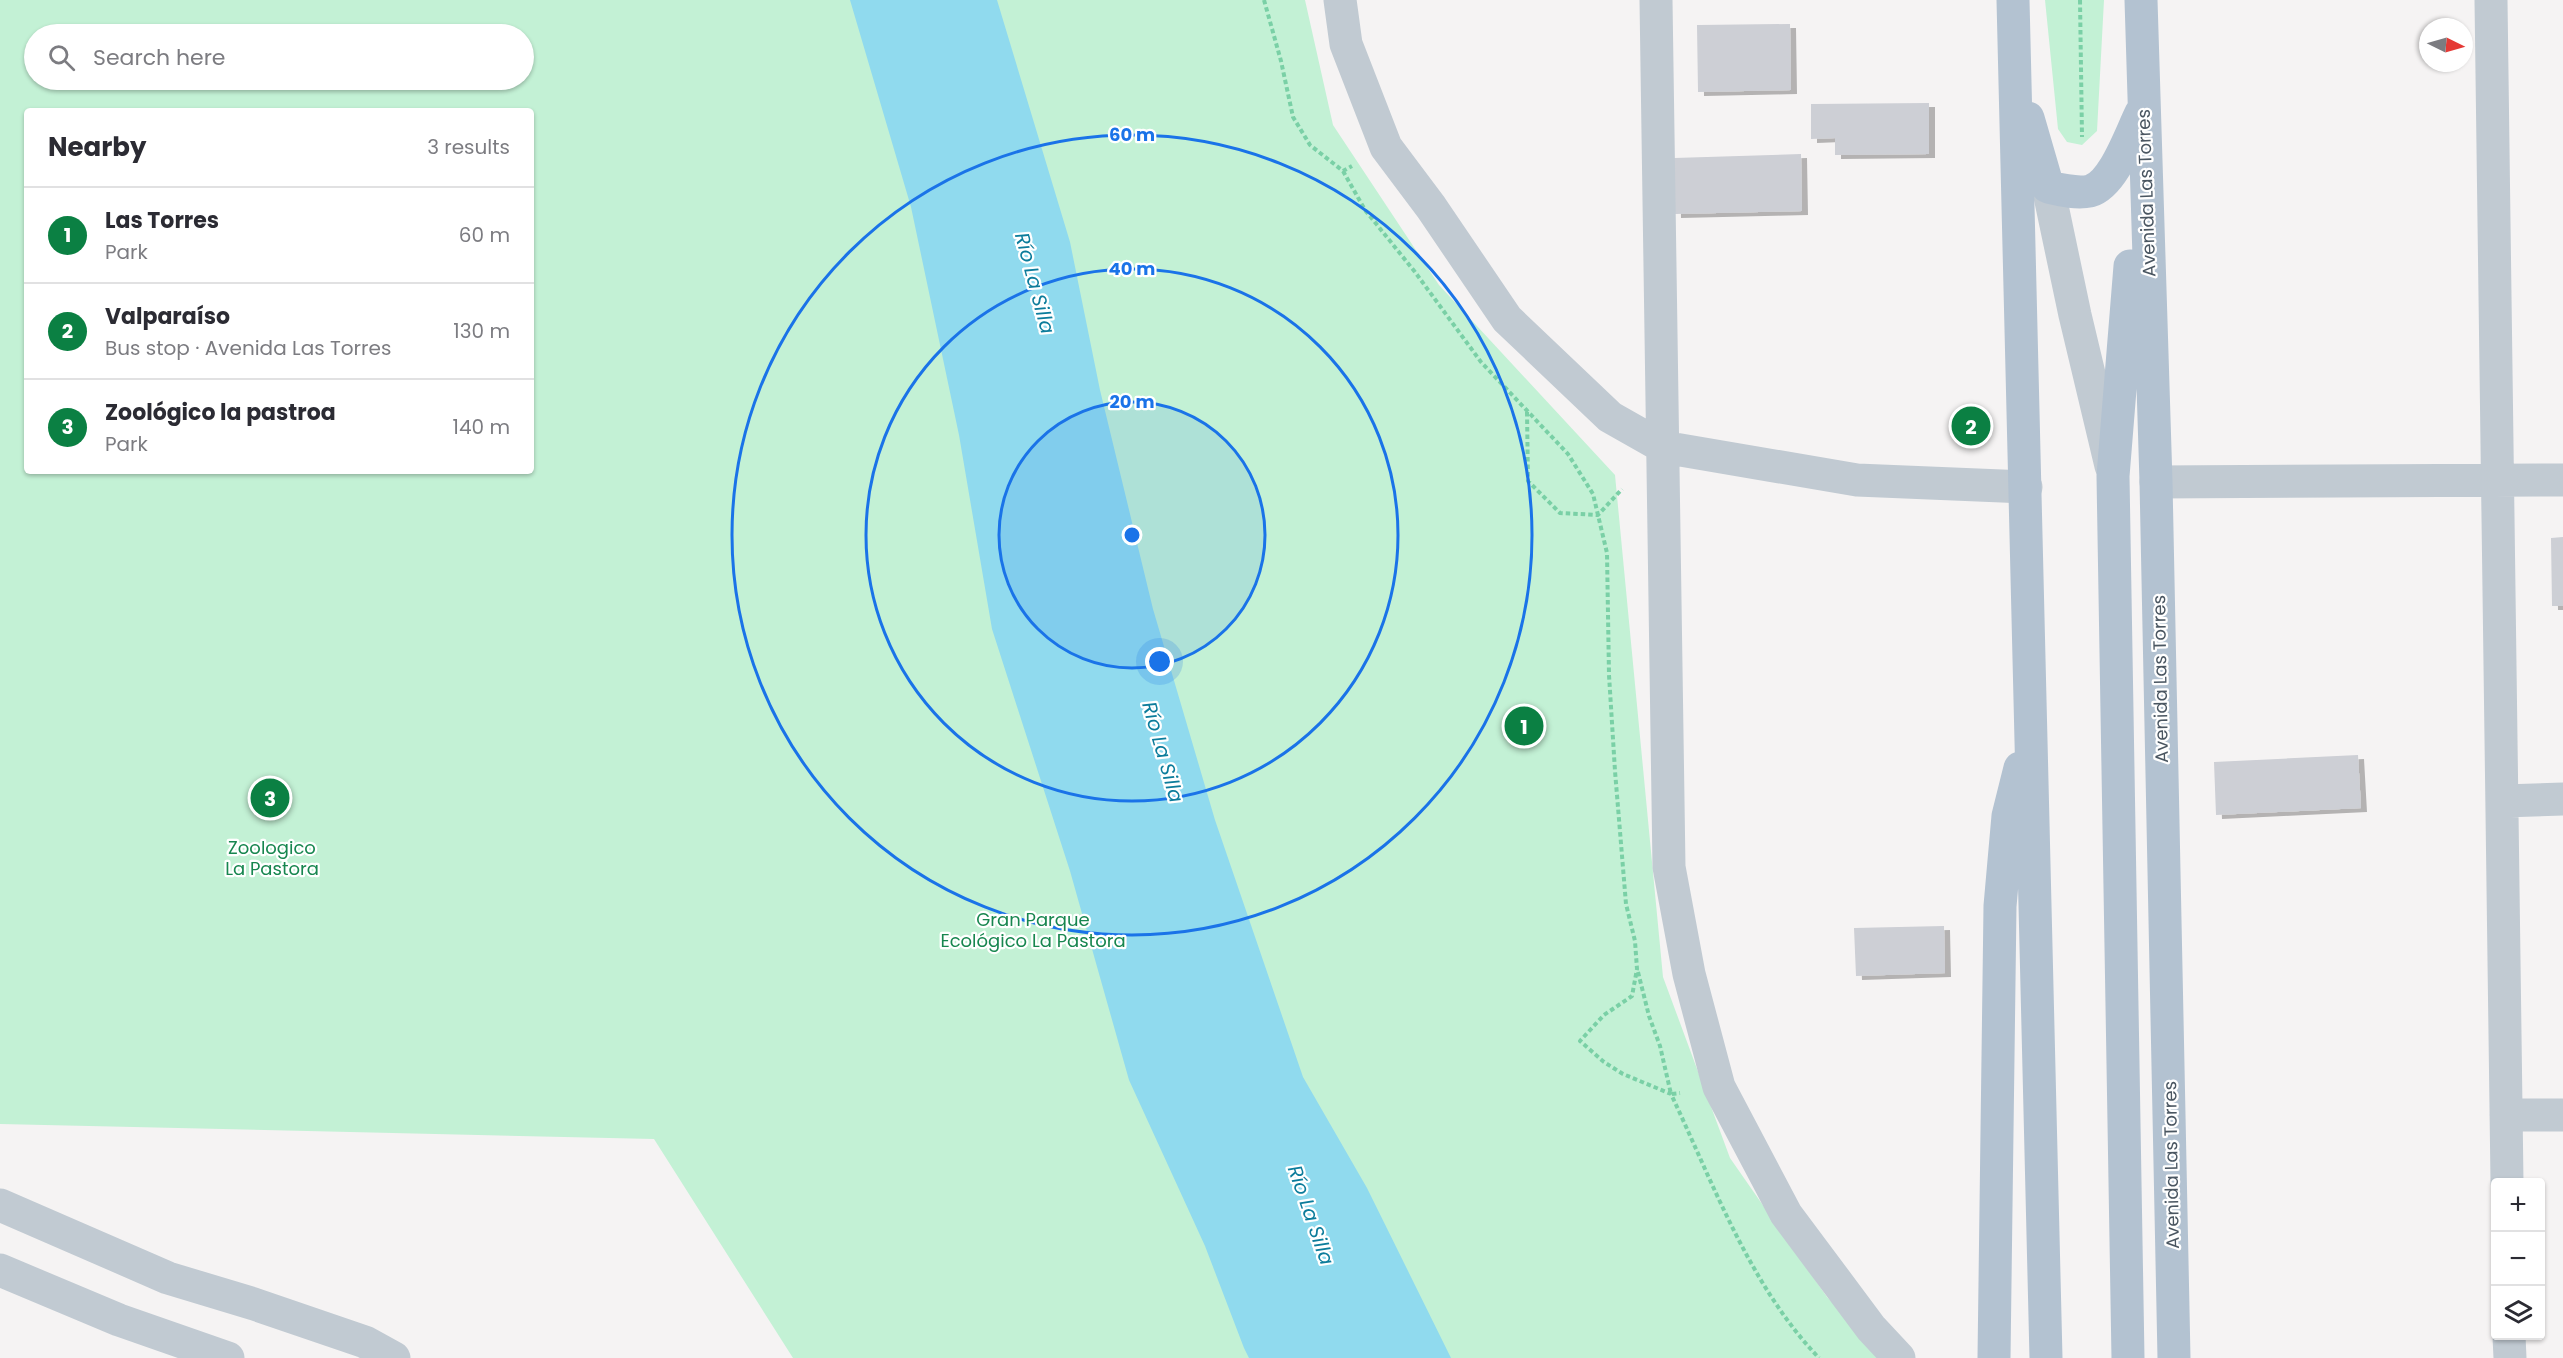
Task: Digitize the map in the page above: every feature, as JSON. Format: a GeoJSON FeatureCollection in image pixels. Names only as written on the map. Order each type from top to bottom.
{"type":"FeatureCollection","features":[{"type":"Feature","properties":{"kind":"main road"},"geometry":{"type":"LineString","coordinates":[[2013,0],[2026,487],[2040,1209],[2046,1358]]}},
{"type":"Feature","properties":{"kind":"main road","name":"Avenida Las Torres"},"geometry":{"type":"LineString","coordinates":[[2141,0],[2156,482],[2174,1358]]}},
{"type":"Feature","properties":{"kind":"main road"},"geometry":{"type":"LineString","coordinates":[[2014,68],[2048,187],[2070,191],[2089,191],[2110,177],[2143,109]]}},
{"type":"Feature","properties":{"kind":"main road"},"geometry":{"type":"LineString","coordinates":[[2128,1358],[2113,476],[2143,109]]}},
{"type":"Feature","properties":{"kind":"main road"},"geometry":{"type":"LineString","coordinates":[[1994,1358],[2000,906],[2008,816],[2031,725]]}},
{"type":"Feature","properties":{"kind":"street"},"geometry":{"type":"LineString","coordinates":[[1340,0],[1346,44],[1386,147],[1431,207],[1507,319],[1610,417],[1663,447],[1857,480],[2026,487]]}},
{"type":"Feature","properties":{"kind":"street"},"geometry":{"type":"LineString","coordinates":[[1656,0],[1669,867],[1689,974],[1719,1087],[1786,1214],[1871,1328],[1899,1358]]}},
{"type":"Feature","properties":{"kind":"street"},"geometry":{"type":"LineString","coordinates":[[2492,0],[2507,1178]]}},
{"type":"Feature","properties":{"kind":"street"},"geometry":{"type":"LineString","coordinates":[[2048,187],[2113,476]]}},
{"type":"Feature","properties":{"kind":"street"},"geometry":{"type":"LineString","coordinates":[[2156,482],[2563,480]]}},
{"type":"Feature","properties":{"kind":"street"},"geometry":{"type":"LineString","coordinates":[[2503,801],[2563,799]]}},
{"type":"Feature","properties":{"kind":"street"},"geometry":{"type":"LineString","coordinates":[[2506,1115],[2563,1114]]}},
{"type":"Feature","properties":{"kind":"street"},"geometry":{"type":"LineString","coordinates":[[0,1205],[168,1278],[254,1304],[365,1342],[394,1358]]}},
{"type":"Feature","properties":{"kind":"street"},"geometry":{"type":"LineString","coordinates":[[0,1270],[119,1320],[228,1358]]}},
{"type":"Feature","properties":{"kind":"street"},"geometry":{"type":"LineString","coordinates":[[2509,1340],[2510,1358]]}},
{"type":"Feature","properties":{"kind":"path"},"geometry":{"type":"LineString","coordinates":[[1264,0],[1281,61],[1293,117],[1310,145],[1343,171],[1365,210],[1415,272],[1481,362],[1568,454],[1593,494],[1607,553],[1609,675],[1615,771],[1625,893],[1635,941],[1637,969],[1632,996],[1604,1015],[1580,1041],[1604,1062],[1623,1074],[1671,1094],[1708,1177],[1761,1282],[1795,1332],[1819,1358]]}},
{"type":"Feature","properties":{"kind":"path"},"geometry":{"type":"LineString","coordinates":[[2080,0],[2082,137]]}},
{"type":"Feature","properties":{"kind":"path"},"geometry":{"type":"LineString","coordinates":[[1343,171],[1386,147]]}},
{"type":"Feature","properties":{"kind":"path"},"geometry":{"type":"LineString","coordinates":[[1527,411],[1527,481],[1560,513],[1598,515],[1663,447]]}},
{"type":"Feature","properties":{"kind":"green space","name":"Gran Parque Ecológico La Pastora"},"geometry":{"type":"Polygon","coordinates":[[[0,0],[1305,0],[1333,125],[1439,285],[1615,475],[1663,977],[1730,1158],[1827,1297],[1886,1358],[793,1358],[654,1139],[0,1124],[0,0]]]}},
{"type":"Feature","properties":{"kind":"green space"},"geometry":{"type":"Polygon","coordinates":[[[2045,0],[2104,0],[2097,131],[2082,145],[2067,142],[2058,129],[2045,0]]]}},
{"type":"Feature","properties":{"kind":"water","name":"Río La Silla"},"geometry":{"type":"Polygon","coordinates":[[[850,0],[997,0],[1070,242],[1100,390],[1153,609],[1215,820],[1303,1077],[1367,1188],[1451,1358],[1249,1358],[1244,1348],[1205,1246],[1129,1080],[1070,871],[992,629],[959,435],[911,207],[850,0]]]}},
{"type":"Feature","properties":{"kind":"building"},"geometry":{"type":"Polygon","coordinates":[[[1790,24],[1791,90],[1698,92],[1697,25],[1790,24]]]}},
{"type":"Feature","properties":{"kind":"building"},"geometry":{"type":"Polygon","coordinates":[[[1929,103],[1929,154],[1835,155],[1835,138],[1811,139],[1811,104],[1929,103]]]}},
{"type":"Feature","properties":{"kind":"building"},"geometry":{"type":"Polygon","coordinates":[[[1801,154],[1802,211],[1675,214],[1674,158],[1801,154]]]}},
{"type":"Feature","properties":{"kind":"building"},"geometry":{"type":"Polygon","coordinates":[[[2563,537],[2563,606],[2552,606],[2551,538],[2563,537]]]}},
{"type":"Feature","properties":{"kind":"building"},"geometry":{"type":"Polygon","coordinates":[[[2358,755],[2361,808],[2216,815],[2214,762],[2358,755]]]}},
{"type":"Feature","properties":{"kind":"building"},"geometry":{"type":"Polygon","coordinates":[[[1944,926],[1945,973],[1856,976],[1854,928],[1944,926]]]}},
{"type":"Feature","properties":{"kind":"place","name":"Valparaíso"},"geometry":{"type":"Point","coordinates":[1971,426]}},
{"type":"Feature","properties":{"kind":"place","name":"Las Torres"},"geometry":{"type":"Point","coordinates":[1524,726]}},
{"type":"Feature","properties":{"kind":"place","name":"Zoológico la pastroa"},"geometry":{"type":"Point","coordinates":[270,798]}},
{"type":"Feature","properties":{"kind":"park label","name":"Zoologico La Pastora"},"geometry":{"type":"Point","coordinates":[272,857]}}]}
